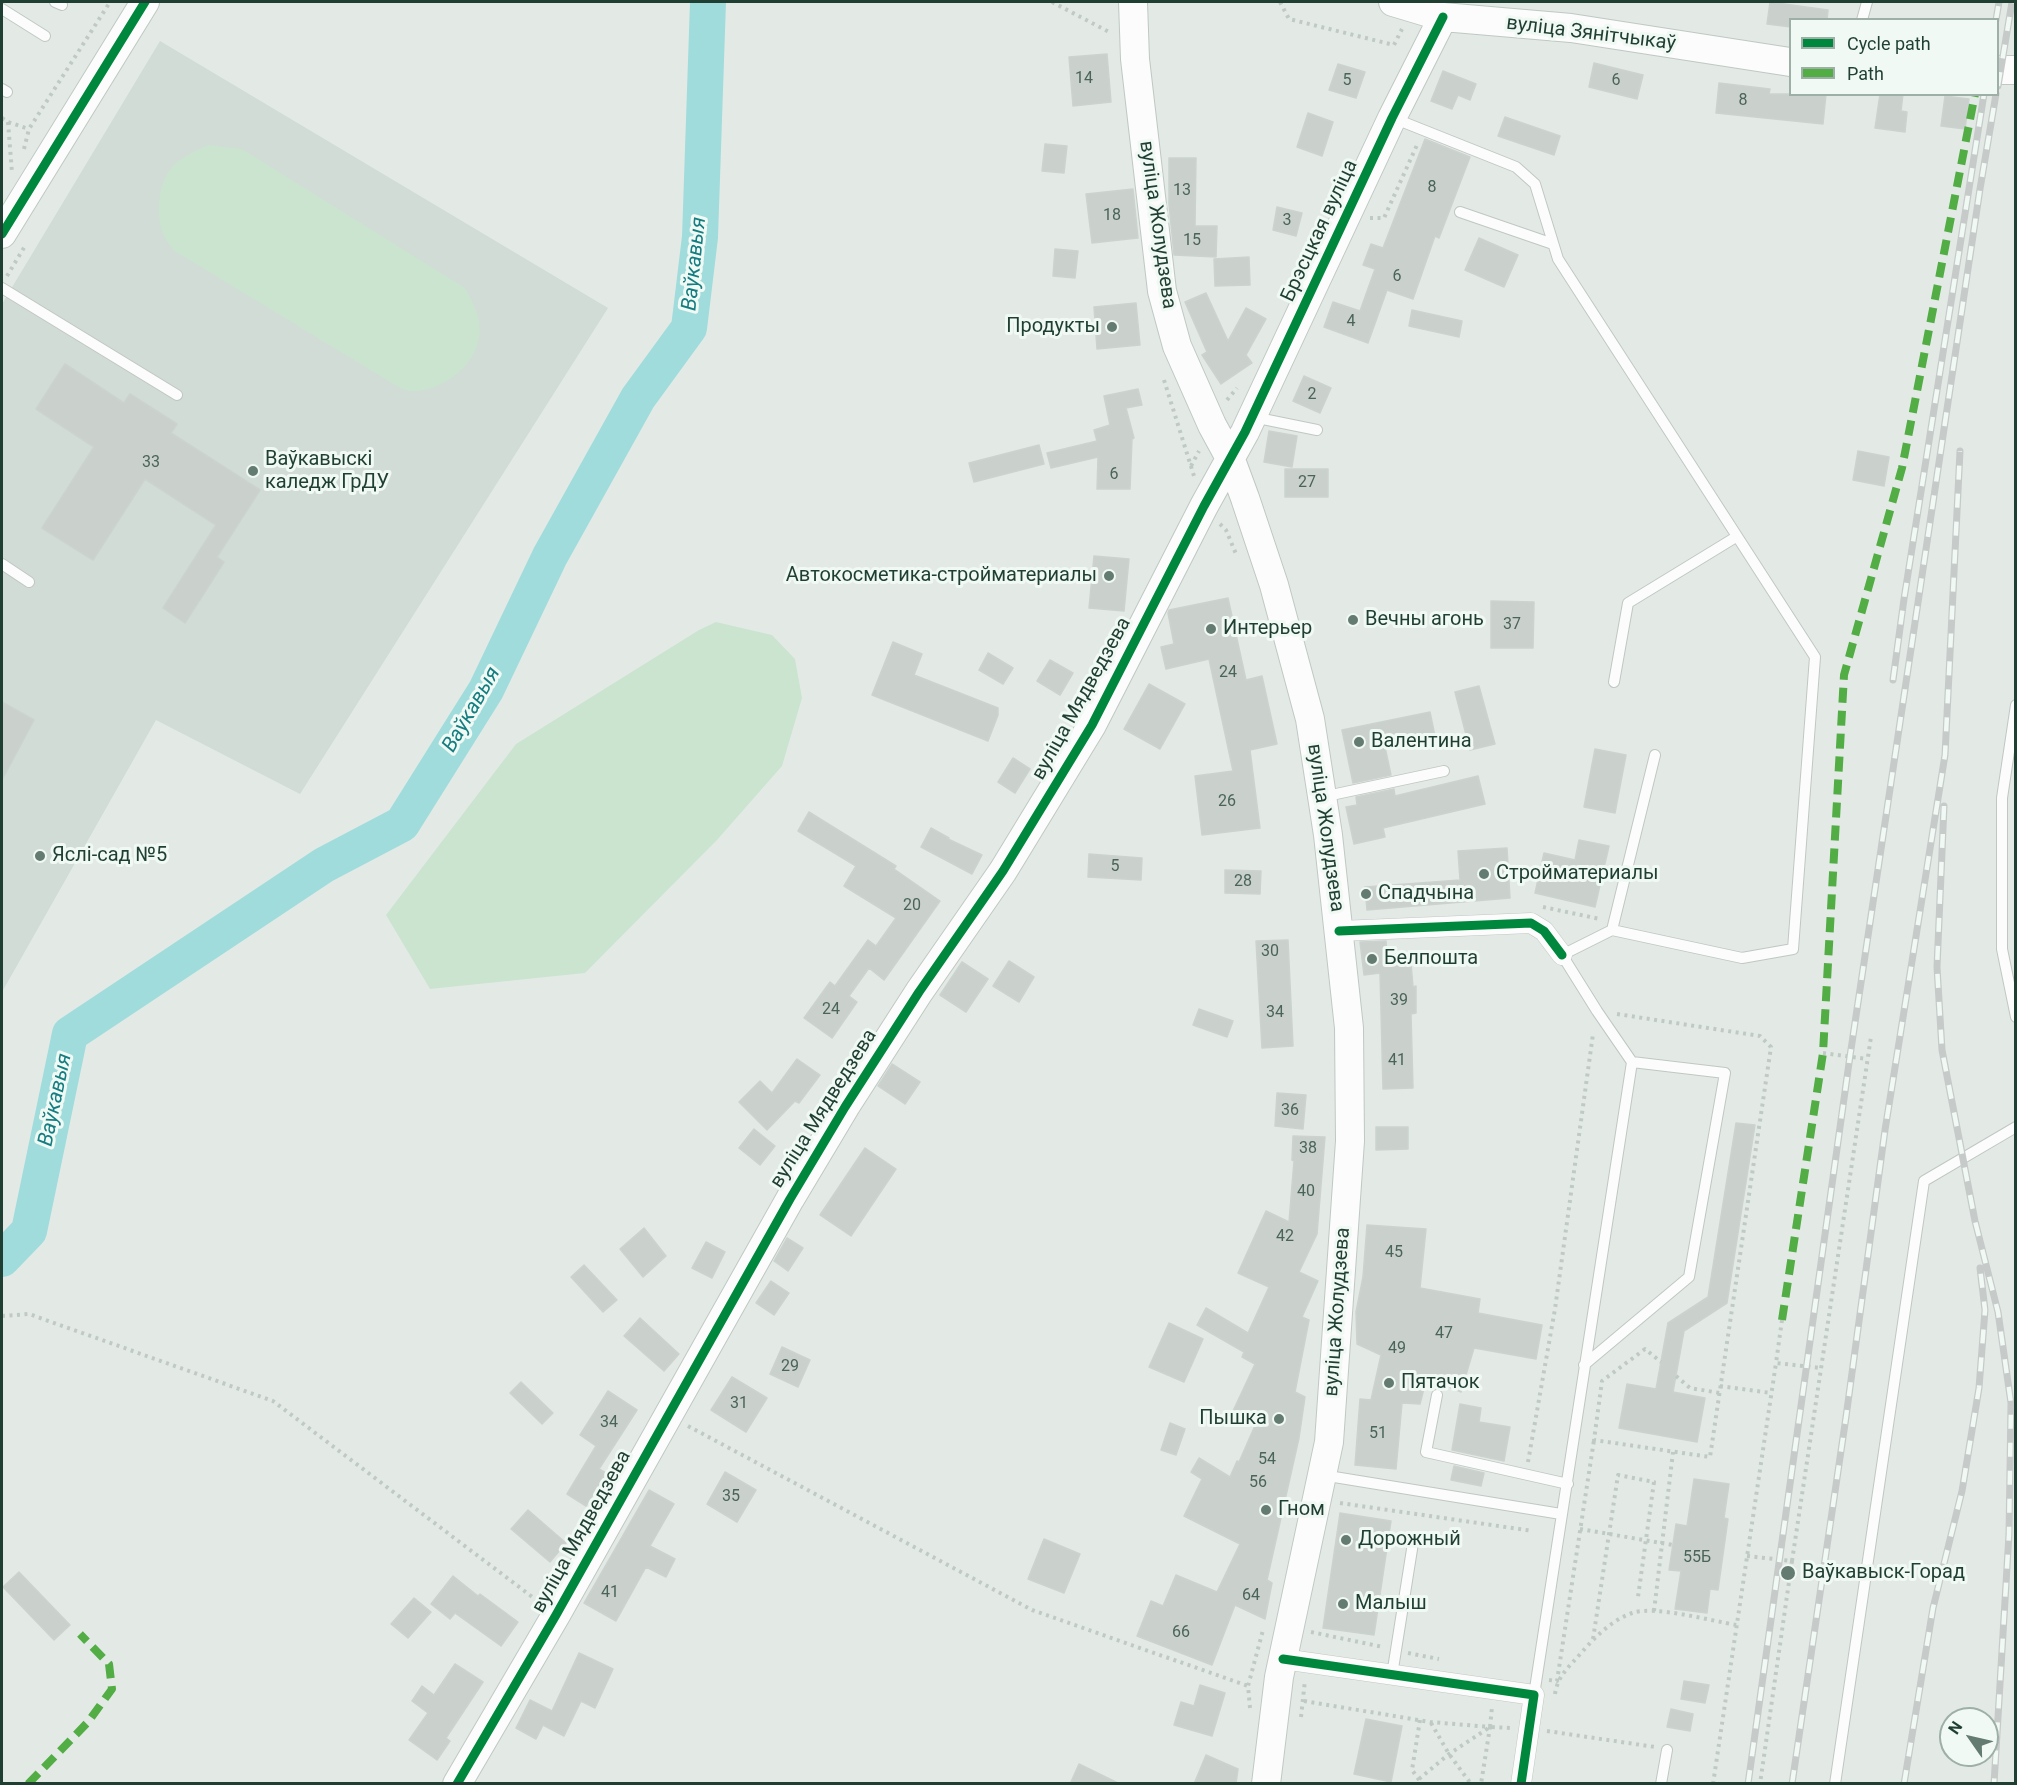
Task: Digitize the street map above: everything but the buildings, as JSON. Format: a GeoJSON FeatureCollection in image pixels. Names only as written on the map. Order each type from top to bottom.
{"type":"FeatureCollection","features":[{"type":"Feature","properties":{"kind":"street"},"geometry":{"type":"LineString","coordinates":[[2,234],[145,2]]}},
{"type":"Feature","properties":{"kind":"street","name":"вуліца Жолудзева"},"geometry":{"type":"LineString","coordinates":[[1133,2],[1136,59],[1162,291],[1177,346],[1212,425],[1231,460],[1274,585],[1310,719],[1339,931],[1349,1028],[1350,1141],[1329,1442],[1283,1659],[1266,1784]]}},
{"type":"Feature","properties":{"kind":"street","name":"вуліца Зянітчыкаў"},"geometry":{"type":"LineString","coordinates":[[1402,4],[1443,17],[1505,12],[1571,28],[1789,62]]}},
{"type":"Feature","properties":{"kind":"street","name":"Брэсцкая вуліца"},"geometry":{"type":"LineString","coordinates":[[1231,460],[1392,118],[1443,17]]}},
{"type":"Feature","properties":{"kind":"street"},"geometry":{"type":"LineString","coordinates":[[1999,70],[2016,70]]}},
{"type":"Feature","properties":{"kind":"street","name":"вуліца Мядведзева"},"geometry":{"type":"LineString","coordinates":[[456,1784],[556,1615],[790,1198],[919,992],[1003,871],[1092,724],[1204,506],[1231,460]]}},
{"type":"Feature","properties":{"kind":"street"},"geometry":{"type":"LineString","coordinates":[[1339,931],[1531,923],[1544,931],[1562,955]]}},
{"type":"Feature","properties":{"kind":"street"},"geometry":{"type":"LineString","coordinates":[[1283,1659],[1534,1695],[1521,1784]]}},
{"type":"Feature","properties":{"kind":"lane"},"geometry":{"type":"LineString","coordinates":[[1863,18],[1867,2]]}},
{"type":"Feature","properties":{"kind":"lane"},"geometry":{"type":"LineString","coordinates":[[2,9],[45,36]]}},
{"type":"Feature","properties":{"kind":"lane"},"geometry":{"type":"LineString","coordinates":[[1392,118],[1516,167],[1535,184],[1558,259],[1815,657],[1793,949],[1742,958],[1612,930],[1562,955],[1632,1062],[1534,1695]]}},
{"type":"Feature","properties":{"kind":"lane"},"geometry":{"type":"LineString","coordinates":[[1460,212],[1553,244]]}},
{"type":"Feature","properties":{"kind":"lane"},"geometry":{"type":"LineString","coordinates":[[2,288],[177,395]]}},
{"type":"Feature","properties":{"kind":"lane"},"geometry":{"type":"LineString","coordinates":[[1252,417],[1317,430]]}},
{"type":"Feature","properties":{"kind":"lane"},"geometry":{"type":"LineString","coordinates":[[1614,682],[1628,603],[1736,537]]}},
{"type":"Feature","properties":{"kind":"lane"},"geometry":{"type":"LineString","coordinates":[[2,564],[29,582]]}},
{"type":"Feature","properties":{"kind":"lane"},"geometry":{"type":"LineString","coordinates":[[2016,705],[2002,798],[2002,949],[2016,1017]]}},
{"type":"Feature","properties":{"kind":"lane"},"geometry":{"type":"LineString","coordinates":[[1612,930],[1655,755]]}},
{"type":"Feature","properties":{"kind":"lane"},"geometry":{"type":"LineString","coordinates":[[1322,797],[1444,771]]}},
{"type":"Feature","properties":{"kind":"lane"},"geometry":{"type":"LineString","coordinates":[[1584,1365],[1689,1277],[1725,1073],[1632,1062]]}},
{"type":"Feature","properties":{"kind":"lane"},"geometry":{"type":"LineString","coordinates":[[1835,1784],[1924,1181],[2016,1127]]}},
{"type":"Feature","properties":{"kind":"lane"},"geometry":{"type":"LineString","coordinates":[[1437,1395],[1426,1452],[1568,1484]]}},
{"type":"Feature","properties":{"kind":"lane"},"geometry":{"type":"LineString","coordinates":[[1322,1475],[1562,1514]]}},
{"type":"Feature","properties":{"kind":"lane"},"geometry":{"type":"LineString","coordinates":[[1392,1675],[1413,1543]]}},
{"type":"Feature","properties":{"kind":"lane"},"geometry":{"type":"LineString","coordinates":[[1661,1784],[1667,1750]]}},
{"type":"Feature","properties":{"kind":"path"},"geometry":{"type":"LineString","coordinates":[[24,152],[29,129],[109,2]]}},
{"type":"Feature","properties":{"kind":"path"},"geometry":{"type":"LineString","coordinates":[[1052,2],[1120,37]]}},
{"type":"Feature","properties":{"kind":"path"},"geometry":{"type":"LineString","coordinates":[[1281,2],[1289,19],[1395,45],[1402,4]]}},
{"type":"Feature","properties":{"kind":"path"},"geometry":{"type":"LineString","coordinates":[[2,118],[8,123],[29,129]]}},
{"type":"Feature","properties":{"kind":"path"},"geometry":{"type":"LineString","coordinates":[[8,123],[12,177],[17,170]]}},
{"type":"Feature","properties":{"kind":"path"},"geometry":{"type":"LineString","coordinates":[[1525,1474],[1555,1309],[1597,1011]]}},
{"type":"Feature","properties":{"kind":"path"},"geometry":{"type":"LineString","coordinates":[[1760,1784],[1871,1037]]}},
{"type":"Feature","properties":{"kind":"path"},"geometry":{"type":"LineString","coordinates":[[1822,1053],[1867,1059]]}},
{"type":"Feature","properties":{"kind":"path"},"geometry":{"type":"LineString","coordinates":[[2,1316],[29,1314],[273,1401],[556,1615]]}},
{"type":"Feature","properties":{"kind":"path"},"geometry":{"type":"LineString","coordinates":[[1713,1784],[1782,1320]]}},
{"type":"Feature","properties":{"kind":"path"},"geometry":{"type":"LineString","coordinates":[[1776,1363],[1821,1368]]}},
{"type":"Feature","properties":{"kind":"path"},"geometry":{"type":"LineString","coordinates":[[1676,1376],[1690,1388],[1720,1393]]}},
{"type":"Feature","properties":{"kind":"path"},"geometry":{"type":"LineString","coordinates":[[1720,1386],[1771,1392]]}},
{"type":"Feature","properties":{"kind":"path"},"geometry":{"type":"LineString","coordinates":[[687,1425],[1032,1610],[1248,1686]]}},
{"type":"Feature","properties":{"kind":"path"},"geometry":{"type":"LineString","coordinates":[[1654,1611],[1673,1452]]}},
{"type":"Feature","properties":{"kind":"path"},"geometry":{"type":"LineString","coordinates":[[1593,1639],[1618,1475],[1654,1482],[1638,1597]]}},
{"type":"Feature","properties":{"kind":"path"},"geometry":{"type":"LineString","coordinates":[[1565,1498],[1584,1501]]}},
{"type":"Feature","properties":{"kind":"path"},"geometry":{"type":"LineString","coordinates":[[1340,1503],[1533,1531]]}},
{"type":"Feature","properties":{"kind":"path"},"geometry":{"type":"LineString","coordinates":[[1580,1529],[1673,1545]]}},
{"type":"Feature","properties":{"kind":"path"},"geometry":{"type":"LineString","coordinates":[[1747,1556],[1792,1561]]}},
{"type":"Feature","properties":{"kind":"path"},"geometry":{"type":"LineString","coordinates":[[1557,1681],[1593,1639],[1608,1626],[1632,1612],[1654,1611],[1737,1625]]}},
{"type":"Feature","properties":{"kind":"path"},"geometry":{"type":"LineString","coordinates":[[1250,1719],[1248,1686],[1262,1632],[1266,1626]]}},
{"type":"Feature","properties":{"kind":"path"},"geometry":{"type":"LineString","coordinates":[[1304,1701],[1430,1722],[1490,1727]]}},
{"type":"Feature","properties":{"kind":"path"},"geometry":{"type":"LineString","coordinates":[[1420,1720],[1412,1770],[1422,1784]]}},
{"type":"Feature","properties":{"kind":"path"},"geometry":{"type":"LineString","coordinates":[[1430,1722],[1449,1755],[1471,1784]]}},
{"type":"Feature","properties":{"kind":"path"},"geometry":{"type":"LineString","coordinates":[[1419,1779],[1490,1727]]}},
{"type":"Feature","properties":{"kind":"path"},"geometry":{"type":"LineString","coordinates":[[1481,1784],[1490,1727]]}},
{"type":"Feature","properties":{"kind":"path"},"geometry":{"type":"LineString","coordinates":[[1548,1731],[1667,1750]]}},
{"type":"Feature","properties":{"kind":"shaded area","name":"Ваўкавыскі каледж ГрДУ"},"geometry":{"type":"Polygon","coordinates":[[[160,41],[608,308],[300,794],[156,720],[2,992],[2,304],[160,41]]]}},
{"type":"Feature","properties":{"kind":"green space"},"geometry":{"type":"Polygon","coordinates":[[[208,145],[242,149],[465,288],[474,304],[479,322],[479,335],[471,359],[453,377],[442,384],[418,391],[400,388],[173,250],[164,236],[159,216],[160,196],[165,177],[176,163],[208,145]]]}},
{"type":"Feature","properties":{"kind":"green space"},"geometry":{"type":"Polygon","coordinates":[[[716,622],[772,635],[795,659],[802,698],[782,766],[717,840],[585,973],[430,989],[386,915],[516,744],[699,630],[716,622]]]}},
{"type":"Feature","properties":{"kind":"waterway","name":"Ваўкавыя"},"geometry":{"type":"LineString","coordinates":[[2,1259],[29,1231],[70,1034],[324,865],[402,824],[486,690],[550,556],[638,398],[689,328],[700,237],[708,2]]}},
{"type":"Feature","properties":{"kind":"railway"},"geometry":{"type":"LineString","coordinates":[[1996,18],[1999,2]]}},
{"type":"Feature","properties":{"kind":"railway"},"geometry":{"type":"LineString","coordinates":[[1999,80],[2012,2]]}},
{"type":"Feature","properties":{"kind":"railway"},"geometry":{"type":"LineString","coordinates":[[1893,680],[1984,96]]}},
{"type":"Feature","properties":{"kind":"railway"},"geometry":{"type":"LineString","coordinates":[[1748,1784],[1850,1056],[1996,96]]}},
{"type":"Feature","properties":{"kind":"railway"},"geometry":{"type":"LineString","coordinates":[[1792,1784],[1885,1130],[1945,755],[1960,451]]}},
{"type":"Feature","properties":{"kind":"railway"},"geometry":{"type":"LineString","coordinates":[[1944,806],[1937,967],[1942,1050],[1975,1221],[1998,1312],[2011,1403],[2009,1534],[1994,1784]]}},
{"type":"Feature","properties":{"kind":"railway"},"geometry":{"type":"LineString","coordinates":[[1904,1784],[1933,1608],[1962,1491],[1979,1388],[1985,1310],[1980,1268]]}},
{"type":"Feature","properties":{"kind":"marked path"},"geometry":{"type":"LineString","coordinates":[[1782,1320],[1823,1053],[1844,675],[1902,468],[1975,96]]}},
{"type":"Feature","properties":{"kind":"marked path"},"geometry":{"type":"LineString","coordinates":[[28,1784],[88,1722],[112,1689],[109,1664],[80,1634]]}},
{"type":"Feature","properties":{"kind":"cycle path"},"geometry":{"type":"LineString","coordinates":[[2,234],[145,2]]}},
{"type":"Feature","properties":{"kind":"cycle path"},"geometry":{"type":"LineString","coordinates":[[457,1784],[556,1615],[790,1199],[845,1107],[919,992],[1003,871],[1092,725],[1204,506],[1245,432],[1392,118],[1443,17]]}},
{"type":"Feature","properties":{"kind":"cycle path"},"geometry":{"type":"LineString","coordinates":[[1339,931],[1531,923],[1544,931],[1562,955]]}},
{"type":"Feature","properties":{"kind":"cycle path"},"geometry":{"type":"LineString","coordinates":[[1283,1659],[1534,1695],[1521,1784]]}},
{"type":"Feature","properties":{"kind":"place","name":"Продукты"},"geometry":{"type":"Point","coordinates":[1112,327]}},
{"type":"Feature","properties":{"kind":"place","name":"Ваўкавыскі каледж ГрДУ"},"geometry":{"type":"Point","coordinates":[253,471]}},
{"type":"Feature","properties":{"kind":"place","name":"Автокосметика-стройматериалы"},"geometry":{"type":"Point","coordinates":[1109,576]}},
{"type":"Feature","properties":{"kind":"place","name":"Вечны агонь"},"geometry":{"type":"Point","coordinates":[1353,620]}},
{"type":"Feature","properties":{"kind":"place","name":"Интерьер"},"geometry":{"type":"Point","coordinates":[1211,629]}},
{"type":"Feature","properties":{"kind":"place","name":"Валентина"},"geometry":{"type":"Point","coordinates":[1359,742]}},
{"type":"Feature","properties":{"kind":"place","name":"Яслі-сад №5"},"geometry":{"type":"Point","coordinates":[40,856]}},
{"type":"Feature","properties":{"kind":"place","name":"Стройматериалы"},"geometry":{"type":"Point","coordinates":[1484,874]}},
{"type":"Feature","properties":{"kind":"place","name":"Спадчына"},"geometry":{"type":"Point","coordinates":[1366,894]}},
{"type":"Feature","properties":{"kind":"place","name":"Белпошта"},"geometry":{"type":"Point","coordinates":[1372,959]}},
{"type":"Feature","properties":{"kind":"place","name":"Пятачок"},"geometry":{"type":"Point","coordinates":[1389,1383]}},
{"type":"Feature","properties":{"kind":"place","name":"Пышка"},"geometry":{"type":"Point","coordinates":[1279,1419]}},
{"type":"Feature","properties":{"kind":"place","name":"Гном"},"geometry":{"type":"Point","coordinates":[1266,1510]}},
{"type":"Feature","properties":{"kind":"place","name":"Дорожный"},"geometry":{"type":"Point","coordinates":[1346,1540]}},
{"type":"Feature","properties":{"kind":"place","name":"Ваўкавыск-Горад"},"geometry":{"type":"Point","coordinates":[1788,1573]}},
{"type":"Feature","properties":{"kind":"place","name":"Малыш"},"geometry":{"type":"Point","coordinates":[1343,1604]}}]}
